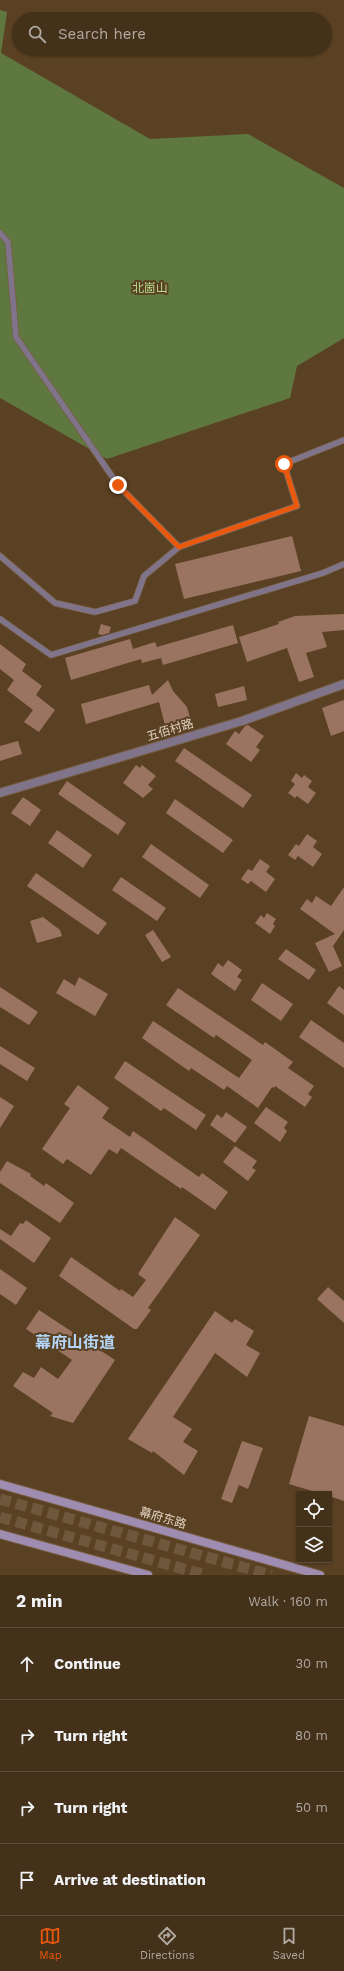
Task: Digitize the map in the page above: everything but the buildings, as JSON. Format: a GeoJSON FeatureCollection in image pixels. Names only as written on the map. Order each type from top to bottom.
{"type":"FeatureCollection","features":[{"type":"Feature","properties":{"kind":"main road","name":"幕府东路"},"geometry":{"type":"LineString","coordinates":[[0,1484],[320,1575]]}},
{"type":"Feature","properties":{"kind":"main road"},"geometry":{"type":"LineString","coordinates":[[0,1534],[148,1575]]}},
{"type":"Feature","properties":{"kind":"street","name":"五佰村路"},"geometry":{"type":"LineString","coordinates":[[0,793],[242,721],[344,684]]}},
{"type":"Feature","properties":{"kind":"lane"},"geometry":{"type":"LineString","coordinates":[[0,233],[8,242],[16,337],[118,485],[179,547]]}},
{"type":"Feature","properties":{"kind":"lane"},"geometry":{"type":"LineString","coordinates":[[0,556],[55,603],[95,612],[135,601],[144,576],[179,547],[297,506],[284,464],[344,440]]}},
{"type":"Feature","properties":{"kind":"lane"},"geometry":{"type":"LineString","coordinates":[[0,619],[51,655],[323,573],[344,564]]}},
{"type":"Feature","properties":{"kind":"green space","name":"北崮山"},"geometry":{"type":"Polygon","coordinates":[[[0,10],[7,12],[1,53],[150,139],[248,134],[344,188],[344,338],[297,366],[290,398],[107,459],[0,398],[0,10]]]}},
{"type":"Feature","properties":{"kind":"tunnel"},"geometry":{"type":"LineString","coordinates":[[0,1499],[271,1575]]}},
{"type":"Feature","properties":{"kind":"tunnel"},"geometry":{"type":"LineString","coordinates":[[0,1517],[205,1575]]}},
{"type":"Feature","properties":{"kind":"district","name":"幕府山街道"},"geometry":{"type":"Point","coordinates":[75,1342]}},
{"type":"Feature","properties":{"kind":"route"},"geometry":{"type":"LineString","coordinates":[[118,485],[179,547],[297,506],[284,464]]}}]}
